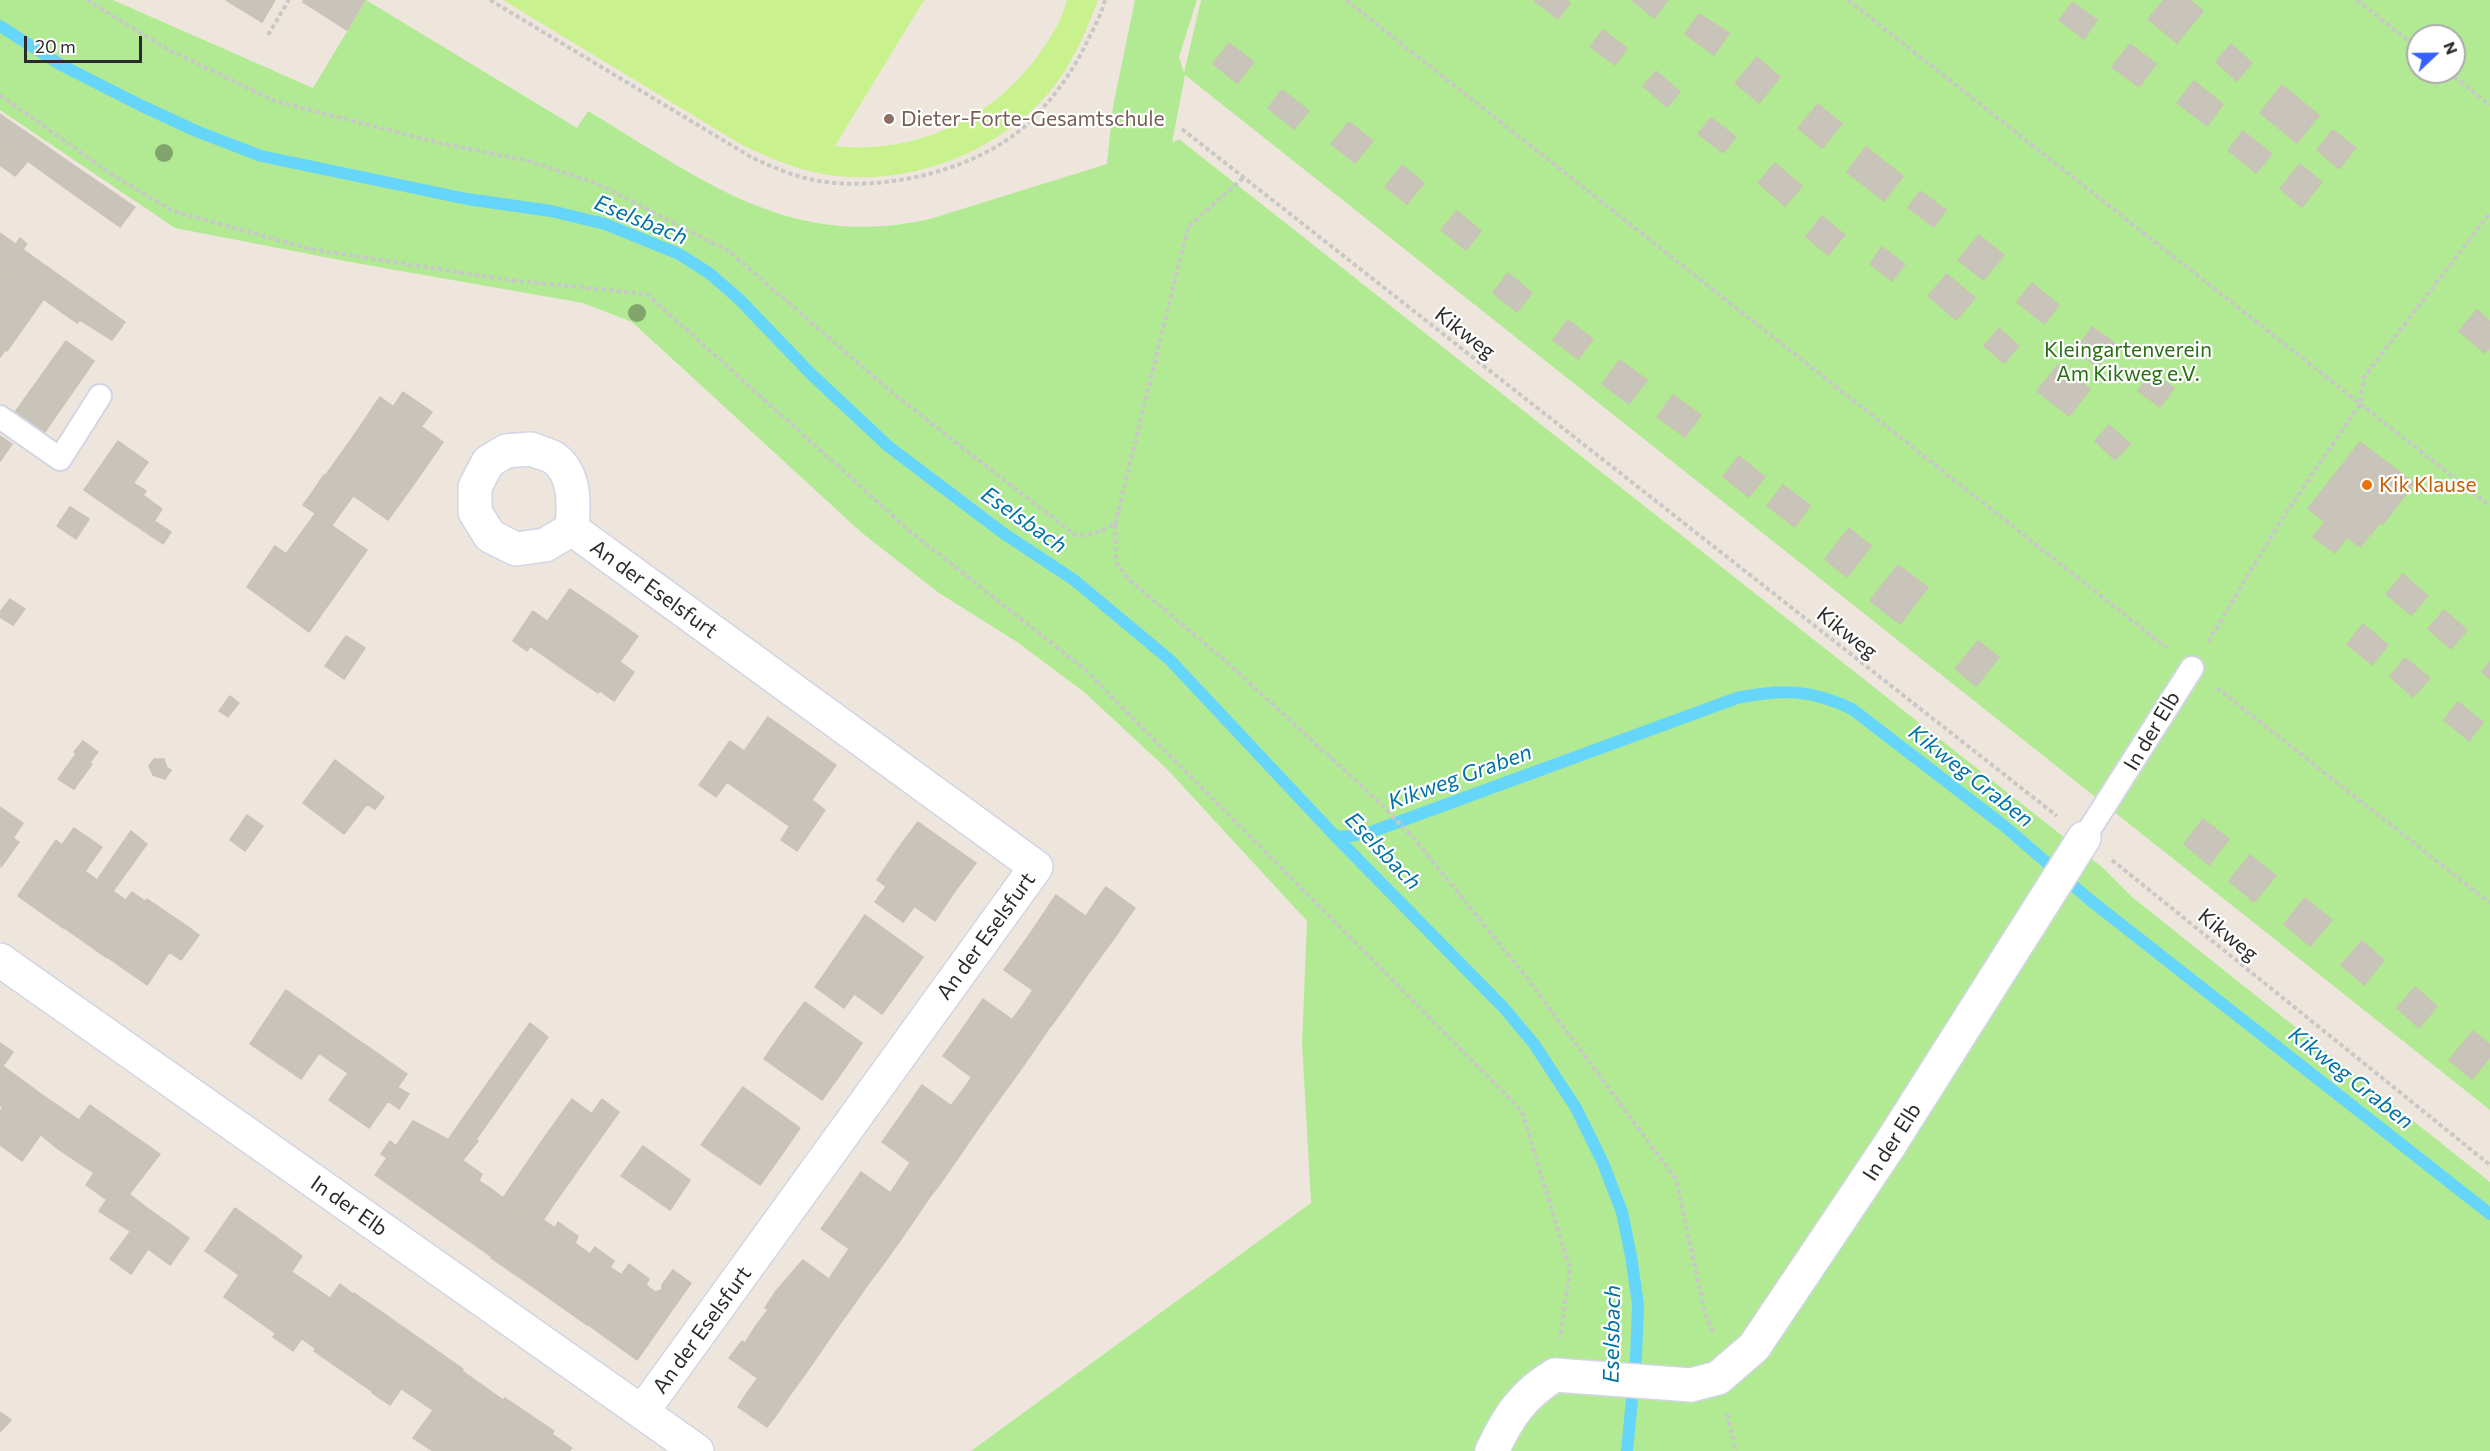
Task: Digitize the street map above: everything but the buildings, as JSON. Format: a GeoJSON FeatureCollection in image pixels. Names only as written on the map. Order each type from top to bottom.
{"type":"FeatureCollection","features":[{"type":"Feature","properties":{"kind":"street","name":"An der Eselsfurt"},"geometry":{"type":"LineString","coordinates":[[572,529],[1036,867],[642,1412]]}},
{"type":"Feature","properties":{"kind":"street","name":"In der Elb"},"geometry":{"type":"LineString","coordinates":[[1570,1376],[1678,1384],[1705,1383],[1729,1371],[1754,1347],[1780,1312],[1889,1146],[2078,847]]}},
{"type":"Feature","properties":{"kind":"street","name":"In der Elb"},"geometry":{"type":"LineString","coordinates":[[0,960],[697,1451]]}},
{"type":"Feature","properties":{"kind":"street"},"geometry":{"type":"LineString","coordinates":[[1492,1451],[1514,1410],[1524,1397],[1570,1376]]}},
{"type":"Feature","properties":{"kind":"lane"},"geometry":{"type":"LineString","coordinates":[[0,417],[60,459],[100,396]]}},
{"type":"Feature","properties":{"kind":"lane","name":"In der Elb"},"geometry":{"type":"LineString","coordinates":[[2078,847],[2192,668]]}},
{"type":"Feature","properties":{"kind":"path"},"geometry":{"type":"LineString","coordinates":[[87,0],[167,49],[275,101],[440,143],[529,161],[598,184],[730,252],[895,395],[1076,535],[1082,536],[1098,532],[1115,524]]}},
{"type":"Feature","properties":{"kind":"path"},"geometry":{"type":"LineString","coordinates":[[268,35],[289,0]]}},
{"type":"Feature","properties":{"kind":"path"},"geometry":{"type":"LineString","coordinates":[[490,0],[759,161],[777,170],[819,181],[856,183],[894,180],[935,172],[992,149],[1024,127],[1046,105],[1072,71],[1102,12],[1105,0]]}},
{"type":"Feature","properties":{"kind":"path"},"geometry":{"type":"LineString","coordinates":[[1346,0],[2490,903]]}},
{"type":"Feature","properties":{"kind":"path"},"geometry":{"type":"LineString","coordinates":[[1848,0],[2490,507]]}},
{"type":"Feature","properties":{"kind":"path"},"geometry":{"type":"LineString","coordinates":[[2357,0],[2406,39]]}},
{"type":"Feature","properties":{"kind":"path"},"geometry":{"type":"LineString","coordinates":[[2463,84],[2490,105]]}},
{"type":"Feature","properties":{"kind":"path"},"geometry":{"type":"LineString","coordinates":[[0,96],[114,176],[173,211],[311,249],[509,280],[647,294],[911,532],[1083,668],[1522,1111],[1570,1270],[1570,1376]]}},
{"type":"Feature","properties":{"kind":"path","name":"Kikweg"},"geometry":{"type":"LineString","coordinates":[[1182,129],[2078,847],[2490,1164]]}},
{"type":"Feature","properties":{"kind":"path"},"geometry":{"type":"LineString","coordinates":[[1243,178],[1188,227],[1115,524],[1116,562],[1128,579],[1229,664],[1381,804],[1417,842],[1527,978],[1676,1179],[1705,1313],[1729,1371]]}},
{"type":"Feature","properties":{"kind":"path"},"geometry":{"type":"LineString","coordinates":[[2192,668],[2282,519],[2360,404],[2364,377],[2490,213]]}},
{"type":"Feature","properties":{"kind":"green space","name":"Kleingartenverein Am Kikweg e.V."},"geometry":{"type":"Polygon","coordinates":[[[0,0],[113,0],[313,88],[366,0],[577,128],[588,111],[670,161],[749,202],[790,217],[833,225],[879,226],[930,219],[1107,164],[1113,106],[1135,0],[1197,0],[1179,57],[1184,73],[1201,0],[2490,0],[2490,1110],[1185,75],[1172,143],[1179,139],[2102,867],[2132,897],[2490,1182],[2490,1451],[1495,1451],[1566,1359],[1523,1393],[1486,1451],[971,1451],[1311,1203],[1302,1043],[1307,921],[1167,769],[1084,692],[1017,642],[939,593],[862,533],[632,322],[583,303],[350,262],[175,228],[0,110],[0,0]]]}},
{"type":"Feature","properties":{"kind":"green space"},"geometry":{"type":"Polygon","coordinates":[[[503,0],[924,0],[835,146],[864,147],[893,145],[921,138],[973,115],[997,99],[1037,57],[1058,23],[1067,0],[1098,0],[1063,74],[1046,96],[1023,118],[997,137],[968,153],[938,165],[906,173],[873,177],[841,176],[809,171],[783,163],[742,145],[503,0]]]}},
{"type":"Feature","properties":{"kind":"waterway","name":"Eselsbach"},"geometry":{"type":"LineString","coordinates":[[0,26],[61,65],[142,106],[196,131],[261,156],[467,199],[551,211],[605,224],[679,254],[709,273],[739,299],[811,374],[888,446],[1003,533],[1074,580],[1170,660],[1336,837],[1504,1008],[1534,1044],[1576,1108],[1603,1163],[1622,1212],[1631,1256],[1638,1304],[1636,1358],[1627,1451]]}},
{"type":"Feature","properties":{"kind":"waterway","name":"Kikweg Graben"},"geometry":{"type":"LineString","coordinates":[[1336,837],[1371,832],[1737,698],[1782,692],[1809,694],[1837,702],[1852,709],[2003,825],[2090,900],[2490,1214]]}},
{"type":"Feature","properties":{"kind":"place","name":"Dieter-Forte-Gesamtschule"},"geometry":{"type":"Point","coordinates":[889,119]}},
{"type":"Feature","properties":{"kind":"place","name":"Kik Klause"},"geometry":{"type":"Point","coordinates":[2367,485]}}]}
